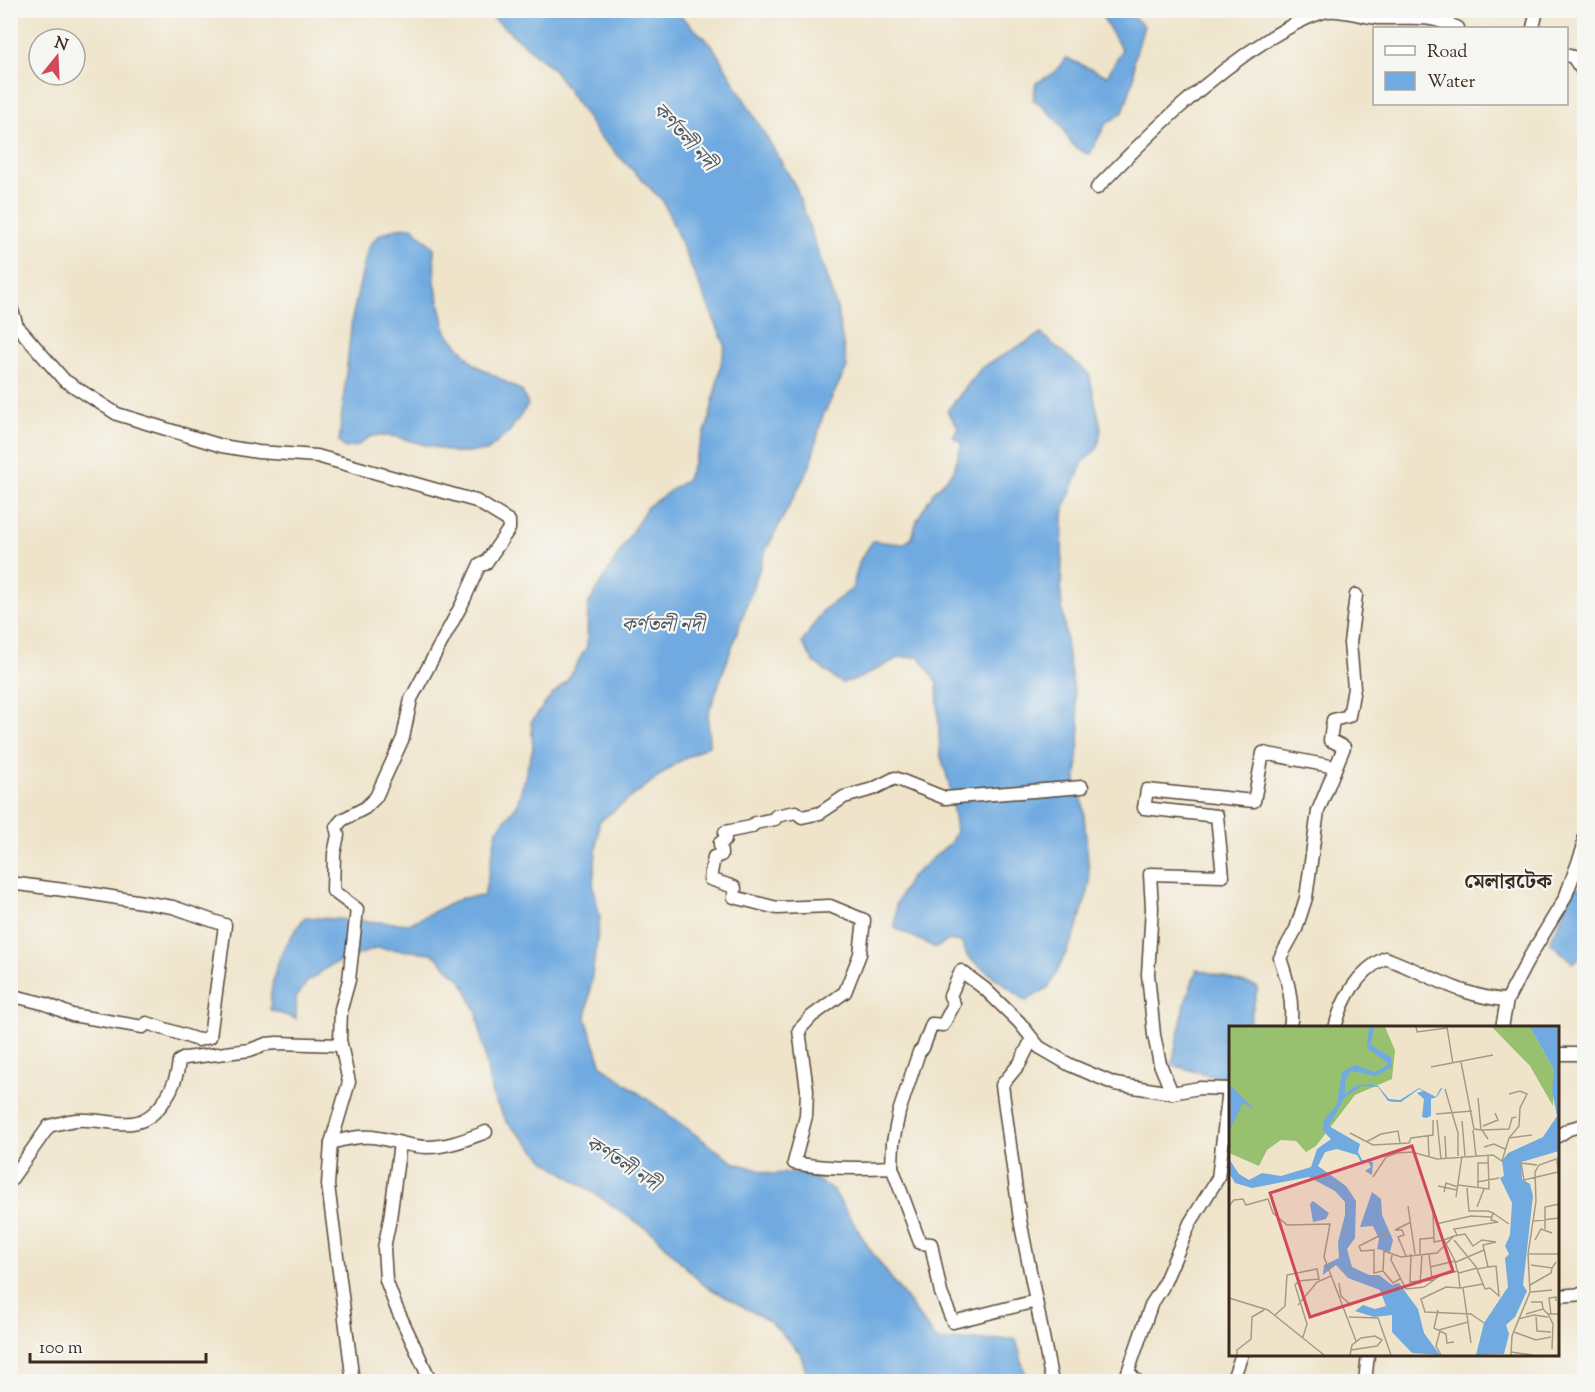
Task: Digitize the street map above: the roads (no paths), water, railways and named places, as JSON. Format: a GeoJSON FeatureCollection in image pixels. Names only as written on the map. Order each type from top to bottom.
{"type":"FeatureCollection","features":[{"type":"Feature","properties":{"kind":"street"},"geometry":{"type":"LineString","coordinates":[[1533,27],[1538,10]]}},
{"type":"Feature","properties":{"kind":"street"},"geometry":{"type":"LineString","coordinates":[[1097,188],[1186,101],[1241,57],[1293,24],[1328,11],[1378,18],[1424,14],[1456,27]]}},
{"type":"Feature","properties":{"kind":"street"},"geometry":{"type":"LineString","coordinates":[[1568,56],[1574,57],[1584,73]]}},
{"type":"Feature","properties":{"kind":"street"},"geometry":{"type":"LineString","coordinates":[[10,304],[17,326],[64,380],[117,414],[222,446],[258,452],[317,456],[476,501],[509,520],[509,529],[485,564],[480,564],[462,604],[411,699],[403,738],[376,797],[365,808],[342,820],[336,827],[338,835],[334,854],[333,891],[357,909],[349,980],[341,1009],[341,1045],[349,1082],[331,1143],[328,1185],[353,1382]]}},
{"type":"Feature","properties":{"kind":"street"},"geometry":{"type":"LineString","coordinates":[[1290,1026],[1290,986],[1280,958],[1296,929],[1306,898],[1318,811],[1344,747],[1330,740],[1333,720],[1349,716],[1354,688],[1350,643],[1356,595]]}},
{"type":"Feature","properties":{"kind":"street"},"geometry":{"type":"LineString","coordinates":[[1172,1093],[1160,1064],[1154,1035],[1148,974],[1152,908],[1150,874],[1223,876],[1217,816],[1144,808],[1147,790],[1254,801],[1263,753],[1335,767]]}},
{"type":"Feature","properties":{"kind":"street"},"geometry":{"type":"LineString","coordinates":[[892,1167],[847,1169],[794,1163],[806,1116],[807,1090],[799,1030],[812,1016],[845,992],[860,954],[864,920],[830,906],[777,908],[734,897],[735,888],[710,879],[714,857],[721,855],[720,843],[725,840],[725,832],[750,827],[755,823],[796,812],[802,817],[819,813],[844,796],[873,789],[895,778],[945,798],[1082,786]]}},
{"type":"Feature","properties":{"kind":"street"},"geometry":{"type":"LineString","coordinates":[[1502,1026],[1507,1000],[1580,870],[1584,838]]}},
{"type":"Feature","properties":{"kind":"street"},"geometry":{"type":"LineString","coordinates":[[10,883],[87,892],[173,908],[225,925],[210,1036],[198,1040],[147,1023],[143,1027],[72,1015],[46,1004],[10,995]]}},
{"type":"Feature","properties":{"kind":"street"},"geometry":{"type":"LineString","coordinates":[[1336,1026],[1339,1012],[1351,988],[1372,964],[1385,958],[1463,992],[1507,1000]]}},
{"type":"Feature","properties":{"kind":"street"},"geometry":{"type":"LineString","coordinates":[[1036,1301],[953,1322],[942,1293],[931,1244],[920,1243],[892,1167],[892,1142],[911,1073],[932,1024],[943,1025],[954,1004],[950,996],[961,971],[985,989],[1039,1047],[1070,1065],[1115,1084],[1172,1093],[1199,1088],[1229,1089]]}},
{"type":"Feature","properties":{"kind":"street"},"geometry":{"type":"LineString","coordinates":[[1032,1039],[1020,1063],[1002,1085],[1020,1220],[1052,1382]]}},
{"type":"Feature","properties":{"kind":"street"},"geometry":{"type":"LineString","coordinates":[[10,1181],[49,1126],[76,1120],[133,1123],[153,1113],[169,1094],[178,1073],[179,1061],[185,1058],[250,1050],[277,1042],[300,1045],[341,1045]]}},
{"type":"Feature","properties":{"kind":"street"},"geometry":{"type":"LineString","coordinates":[[1559,1054],[1584,1054]]}},
{"type":"Feature","properties":{"kind":"street"},"geometry":{"type":"LineString","coordinates":[[1138,1382],[1128,1372],[1151,1305],[1162,1288],[1191,1223],[1218,1178],[1229,1096]]}},
{"type":"Feature","properties":{"kind":"street"},"geometry":{"type":"LineString","coordinates":[[1559,1135],[1584,1125]]}},
{"type":"Feature","properties":{"kind":"street"},"geometry":{"type":"LineString","coordinates":[[331,1143],[353,1137],[373,1137],[430,1147],[455,1143],[486,1132]]}},
{"type":"Feature","properties":{"kind":"street"},"geometry":{"type":"LineString","coordinates":[[400,1143],[384,1248],[386,1280],[430,1382]]}},
{"type":"Feature","properties":{"kind":"street"},"geometry":{"type":"LineString","coordinates":[[1559,1296],[1584,1294]]}},
{"type":"Feature","properties":{"kind":"street"},"geometry":{"type":"LineString","coordinates":[[1232,1382],[1241,1356]]}},
{"type":"Feature","properties":{"kind":"street"},"geometry":{"type":"LineString","coordinates":[[1365,1382],[1368,1356]]}},
{"type":"Feature","properties":{"kind":"water","name":"কর্ণতলী নদী"},"geometry":{"type":"Polygon","coordinates":[[[485,11],[675,11],[712,45],[796,187],[837,309],[847,367],[822,418],[810,466],[766,550],[708,715],[709,745],[675,764],[599,822],[593,884],[600,918],[586,1019],[602,1066],[733,1162],[771,1174],[805,1172],[833,1190],[871,1251],[937,1341],[1016,1339],[1027,1381],[809,1381],[800,1353],[771,1322],[702,1284],[653,1233],[546,1161],[507,1122],[492,1095],[477,1013],[463,982],[432,953],[377,948],[331,965],[307,982],[296,997],[296,1019],[270,1010],[275,971],[279,960],[305,917],[409,924],[462,898],[484,896],[497,830],[517,805],[533,748],[531,722],[552,695],[567,681],[587,646],[588,605],[647,507],[687,479],[709,421],[725,345],[663,201],[599,136],[555,71],[485,11]]]}},
{"type":"Feature","properties":{"kind":"water"},"geometry":{"type":"Polygon","coordinates":[[[1099,11],[1126,11],[1144,26],[1134,60],[1134,78],[1123,112],[1105,125],[1090,154],[1077,148],[1060,123],[1033,99],[1036,83],[1054,73],[1066,58],[1107,76],[1122,50],[1099,11]]]}},
{"type":"Feature","properties":{"kind":"water"},"geometry":{"type":"Polygon","coordinates":[[[412,227],[434,248],[435,283],[446,332],[475,365],[522,391],[528,405],[509,432],[487,451],[457,453],[392,436],[371,436],[357,446],[345,448],[339,442],[352,318],[368,247],[379,235],[397,228],[412,227]]]}},
{"type":"Feature","properties":{"kind":"water"},"geometry":{"type":"Polygon","coordinates":[[[1041,334],[1089,374],[1101,428],[1098,448],[1083,462],[1064,508],[1061,597],[1080,727],[1076,782],[1083,803],[1090,885],[1074,937],[1049,987],[1026,1001],[968,957],[961,942],[949,940],[936,948],[895,928],[896,904],[910,878],[950,843],[956,831],[949,783],[940,753],[937,683],[920,657],[900,657],[858,679],[841,683],[814,662],[802,643],[823,610],[852,589],[860,560],[873,541],[903,544],[912,538],[917,520],[933,493],[953,472],[962,443],[953,437],[958,427],[947,411],[982,367],[1041,334]]]}},
{"type":"Feature","properties":{"kind":"water"},"geometry":{"type":"Polygon","coordinates":[[[1584,886],[1584,954],[1573,963],[1550,942],[1574,889],[1584,886]]]}},
{"type":"Feature","properties":{"kind":"water"},"geometry":{"type":"Polygon","coordinates":[[[1197,969],[1258,987],[1248,1026],[1229,1026],[1229,1081],[1172,1065],[1185,1003],[1197,969]]]}},
{"type":"Feature","properties":{"kind":"district","name":"মেলারটেক"},"geometry":{"type":"Point","coordinates":[1508,881]}}]}
